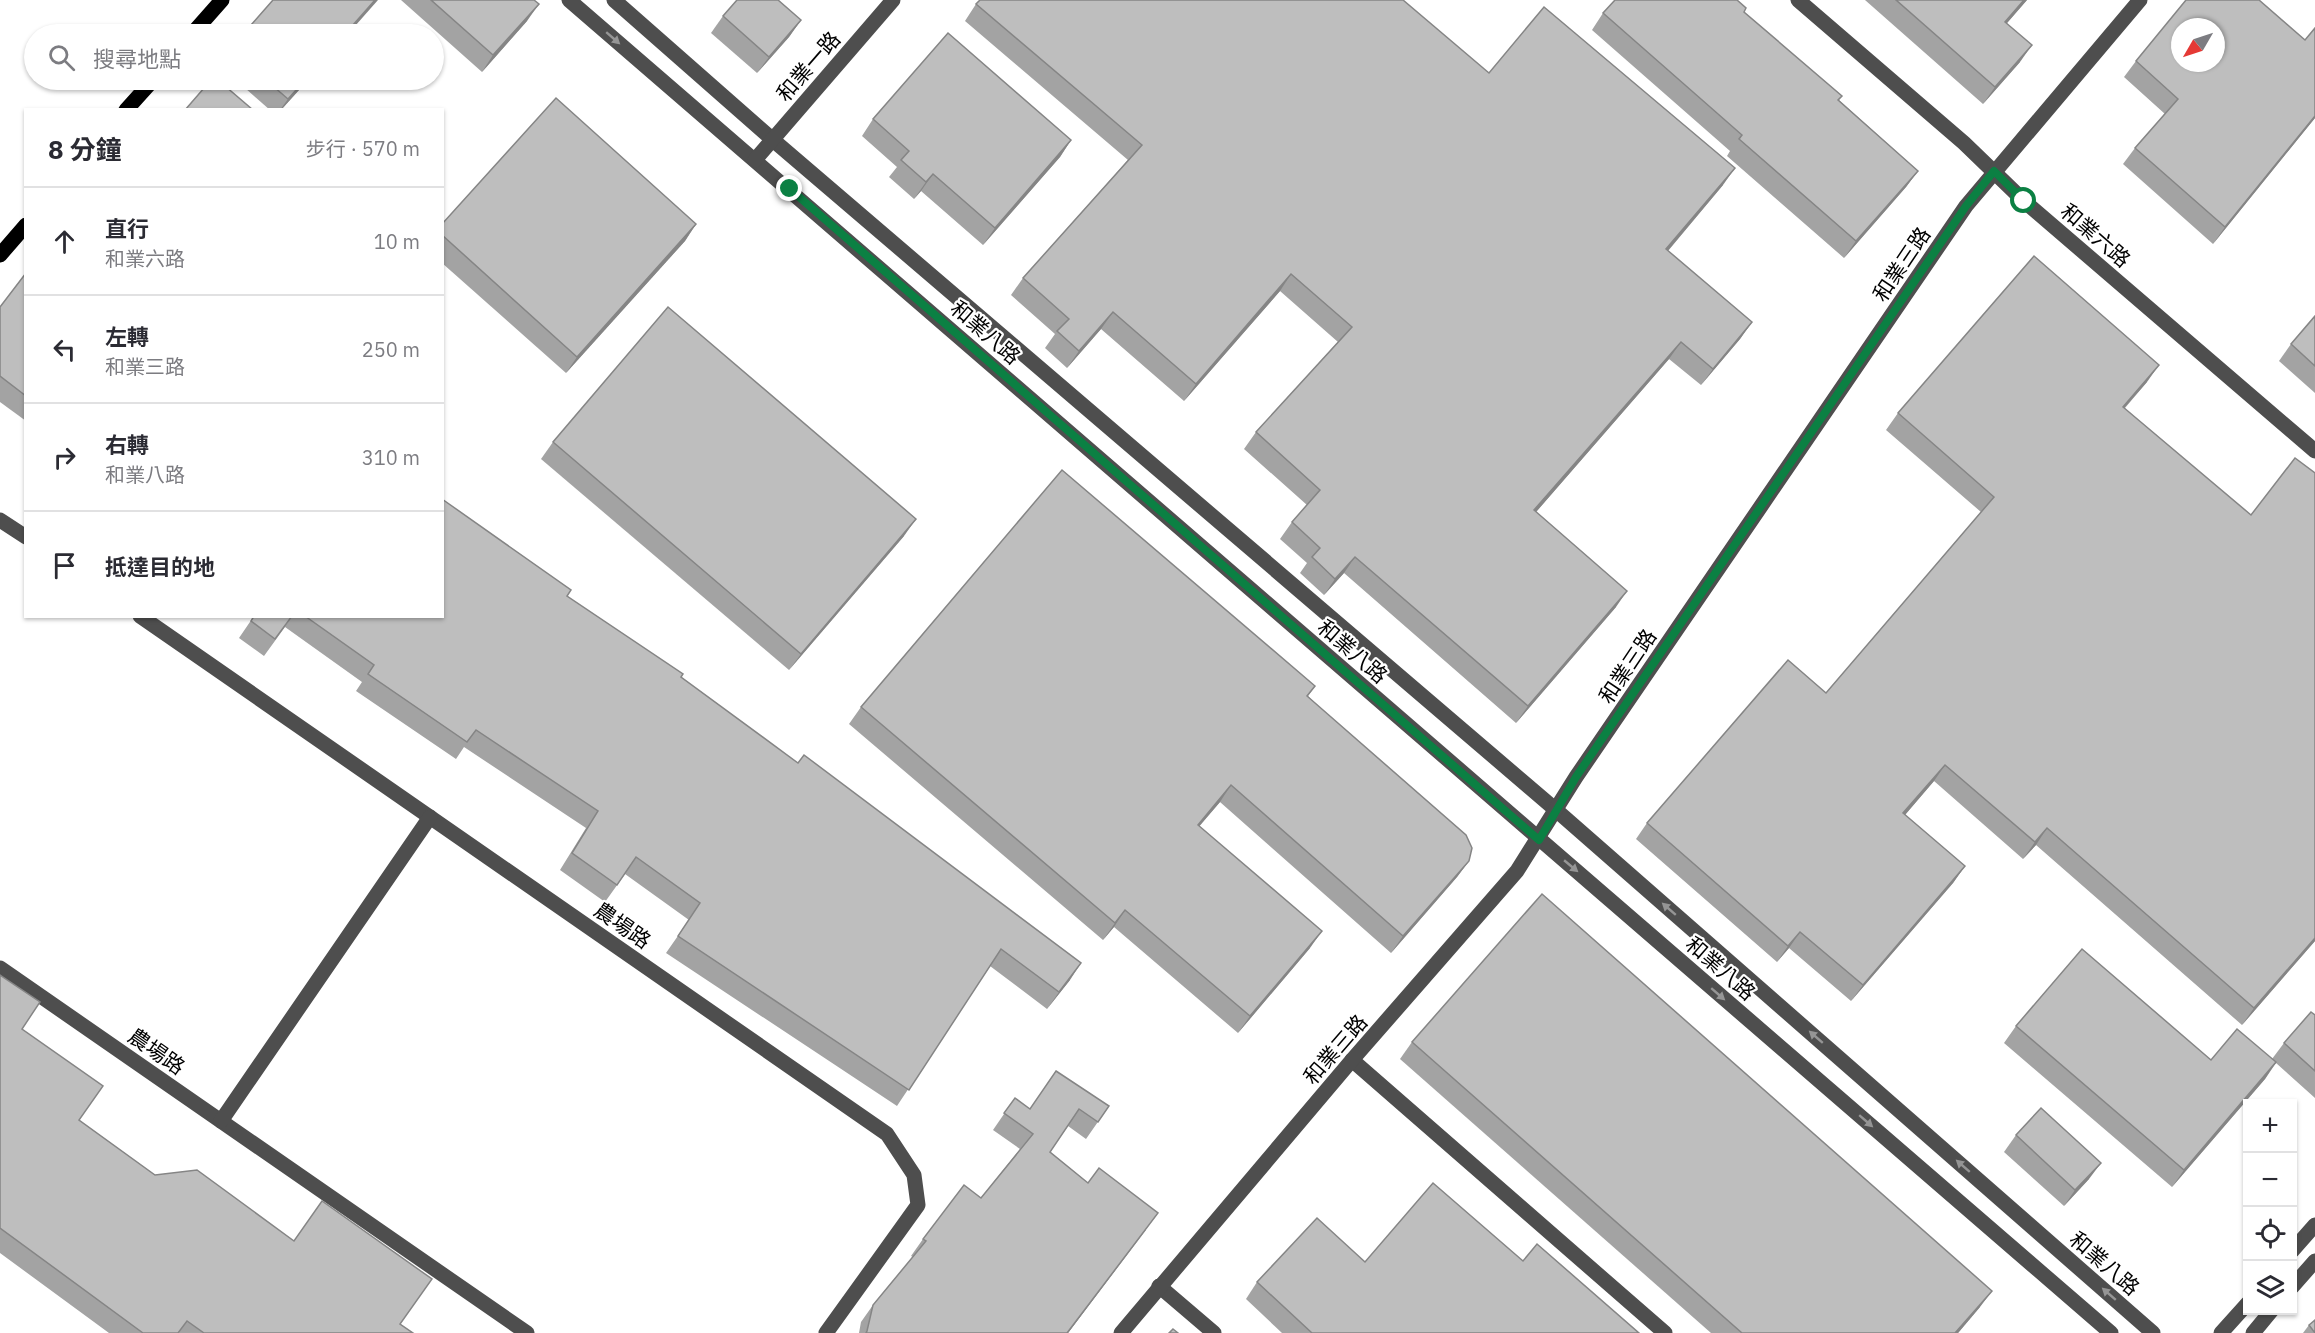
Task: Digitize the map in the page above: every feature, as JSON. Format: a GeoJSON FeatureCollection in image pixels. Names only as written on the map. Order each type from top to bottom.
{"type":"FeatureCollection","features":[{"type":"Feature","properties":{"kind":"main road"},"geometry":{"type":"LineString","coordinates":[[201,24],[222,0]]}},
{"type":"Feature","properties":{"kind":"main road"},"geometry":{"type":"LineString","coordinates":[[128,108],[144,90]]}},
{"type":"Feature","properties":{"kind":"main road"},"geometry":{"type":"LineString","coordinates":[[0,255],[24,227]]}},
{"type":"Feature","properties":{"kind":"street","name":"和業八路"},"geometry":{"type":"LineString","coordinates":[[568,0],[2111,1333]]}},
{"type":"Feature","properties":{"kind":"street","name":"和業八路"},"geometry":{"type":"LineString","coordinates":[[614,0],[773,140],[1556,810],[2153,1333]]}},
{"type":"Feature","properties":{"kind":"street","name":"和業一路"},"geometry":{"type":"LineString","coordinates":[[755,160],[893,0]]}},
{"type":"Feature","properties":{"kind":"street","name":"和業六路"},"geometry":{"type":"LineString","coordinates":[[1798,0],[1994,171],[2024,201],[2315,451]]}},
{"type":"Feature","properties":{"kind":"street","name":"和業三路"},"geometry":{"type":"LineString","coordinates":[[1121,1333],[1352,1060],[1517,872],[1556,810],[1966,206],[2140,0]]}},
{"type":"Feature","properties":{"kind":"street"},"geometry":{"type":"LineString","coordinates":[[0,520],[24,536]]}},
{"type":"Feature","properties":{"kind":"street","name":"農場路"},"geometry":{"type":"LineString","coordinates":[[143,618],[887,1134],[914,1175],[918,1205],[826,1333]]}},
{"type":"Feature","properties":{"kind":"street"},"geometry":{"type":"LineString","coordinates":[[221,1121],[430,817]]}},
{"type":"Feature","properties":{"kind":"street","name":"農場路"},"geometry":{"type":"LineString","coordinates":[[0,968],[527,1333]]}},
{"type":"Feature","properties":{"kind":"street"},"geometry":{"type":"LineString","coordinates":[[1352,1060],[1665,1333]]}},
{"type":"Feature","properties":{"kind":"street"},"geometry":{"type":"LineString","coordinates":[[2297,1245],[2315,1225]]}},
{"type":"Feature","properties":{"kind":"street"},"geometry":{"type":"LineString","coordinates":[[2297,1281],[2315,1261]]}},
{"type":"Feature","properties":{"kind":"street"},"geometry":{"type":"LineString","coordinates":[[1159,1286],[1214,1333]]}},
{"type":"Feature","properties":{"kind":"street"},"geometry":{"type":"LineString","coordinates":[[2221,1333],[2243,1308]]}},
{"type":"Feature","properties":{"kind":"street"},"geometry":{"type":"LineString","coordinates":[[2253,1333],[2269,1315]]}},
{"type":"Feature","properties":{"kind":"building"},"geometry":{"type":"Polygon","coordinates":[[[273,0],[375,0],[354,24],[252,24],[273,0]]]}},
{"type":"Feature","properties":{"kind":"building"},"geometry":{"type":"Polygon","coordinates":[[[431,0],[534,0],[539,4],[493,55],[431,0]]]}},
{"type":"Feature","properties":{"kind":"building"},"geometry":{"type":"Polygon","coordinates":[[[737,0],[778,0],[801,20],[769,57],[723,16],[737,0]]]}},
{"type":"Feature","properties":{"kind":"building"},"geometry":{"type":"Polygon","coordinates":[[[980,0],[1403,0],[1489,73],[1544,7],[1735,168],[1666,249],[1752,322],[1713,369],[1681,342],[1534,510],[1627,591],[1528,706],[1355,557],[1335,579],[1312,557],[1320,548],[1292,522],[1320,490],[1256,432],[1352,327],[1291,274],[1196,384],[1113,312],[1079,351],[1057,331],[1069,319],[1023,278],[1142,145],[976,4],[980,0]]]}},
{"type":"Feature","properties":{"kind":"building"},"geometry":{"type":"Polygon","coordinates":[[[1615,0],[1737,0],[1746,8],[1744,12],[1842,96],[1838,100],[1918,171],[1856,241],[1739,139],[1742,135],[1603,13],[1615,0]]]}},
{"type":"Feature","properties":{"kind":"building"},"geometry":{"type":"Polygon","coordinates":[[[1896,0],[2024,0],[2005,22],[2032,45],[1995,87],[1896,0]]]}},
{"type":"Feature","properties":{"kind":"building"},"geometry":{"type":"Polygon","coordinates":[[[2186,0],[2259,0],[2305,40],[2315,28],[2315,116],[2225,227],[2135,148],[2178,99],[2136,61],[2171,18],[2171,72],[2225,72],[2225,18],[2171,18],[2186,0]]]}},
{"type":"Feature","properties":{"kind":"building"},"geometry":{"type":"Polygon","coordinates":[[[948,33],[1071,140],[995,228],[933,174],[926,182],[901,160],[909,151],[873,119],[948,33]]]}},
{"type":"Feature","properties":{"kind":"building"},"geometry":{"type":"Polygon","coordinates":[[[202,90],[230,90],[251,108],[187,108],[202,90]]]}},
{"type":"Feature","properties":{"kind":"building"},"geometry":{"type":"Polygon","coordinates":[[[278,90],[296,90],[288,99],[278,90]]]}},
{"type":"Feature","properties":{"kind":"building"},"geometry":{"type":"Polygon","coordinates":[[[556,98],[696,224],[577,357],[444,237],[444,222],[556,98]]]}},
{"type":"Feature","properties":{"kind":"building"},"geometry":{"type":"Polygon","coordinates":[[[2034,256],[2159,365],[2123,407],[2251,515],[2295,458],[2315,473],[2315,938],[2254,1008],[2047,828],[2035,842],[1945,765],[1903,813],[1965,866],[1863,985],[1800,932],[1788,946],[1647,823],[1788,660],[1826,693],[1994,497],[1898,413],[2034,256]]]}},
{"type":"Feature","properties":{"kind":"building"},"geometry":{"type":"Polygon","coordinates":[[[24,276],[24,394],[0,376],[0,307],[24,276]]]}},
{"type":"Feature","properties":{"kind":"building"},"geometry":{"type":"Polygon","coordinates":[[[668,307],[916,519],[801,654],[553,442],[668,307]]]}},
{"type":"Feature","properties":{"kind":"building"},"geometry":{"type":"Polygon","coordinates":[[[2315,316],[2315,366],[2291,344],[2315,316]]]}},
{"type":"Feature","properties":{"kind":"building"},"geometry":{"type":"Polygon","coordinates":[[[1062,470],[1315,686],[1307,696],[1466,835],[1472,848],[1469,861],[1403,936],[1231,785],[1198,825],[1322,931],[1250,1016],[1125,910],[1115,923],[861,707],[1062,470]]]}},
{"type":"Feature","properties":{"kind":"building"},"geometry":{"type":"Polygon","coordinates":[[[444,500],[571,590],[567,596],[683,674],[681,677],[798,763],[804,755],[1081,963],[1059,992],[1001,949],[909,1090],[678,936],[700,903],[636,857],[617,885],[572,853],[598,811],[476,730],[467,742],[368,674],[374,665],[308,618],[444,618],[444,500]]]}},
{"type":"Feature","properties":{"kind":"building"},"geometry":{"type":"Polygon","coordinates":[[[253,618],[291,618],[275,639],[251,621],[253,618]]]}},
{"type":"Feature","properties":{"kind":"building"},"geometry":{"type":"Polygon","coordinates":[[[1542,894],[1992,1291],[1955,1333],[1742,1333],[1412,1042],[1542,894]]]}},
{"type":"Feature","properties":{"kind":"building"},"geometry":{"type":"Polygon","coordinates":[[[2082,949],[2211,1060],[2237,1029],[2276,1062],[2184,1170],[2016,1026],[2082,949]]]}},
{"type":"Feature","properties":{"kind":"building"},"geometry":{"type":"Polygon","coordinates":[[[0,975],[40,1002],[22,1029],[103,1086],[79,1120],[155,1175],[197,1170],[294,1241],[322,1201],[432,1279],[400,1324],[413,1333],[204,1333],[187,1321],[178,1333],[143,1333],[0,1228],[0,975]]]}},
{"type":"Feature","properties":{"kind":"building"},"geometry":{"type":"Polygon","coordinates":[[[2311,1012],[2315,1015],[2315,1071],[2284,1043],[2311,1012]]]}},
{"type":"Feature","properties":{"kind":"building"},"geometry":{"type":"Polygon","coordinates":[[[1056,1071],[1109,1106],[1098,1122],[1079,1109],[1050,1152],[1088,1183],[1099,1168],[1158,1213],[1067,1333],[866,1333],[873,1305],[926,1241],[923,1239],[964,1185],[981,1198],[1033,1134],[1004,1113],[1015,1098],[1030,1109],[1056,1071]]]}},
{"type":"Feature","properties":{"kind":"building"},"geometry":{"type":"Polygon","coordinates":[[[2041,1108],[2101,1163],[2075,1190],[2016,1135],[2041,1108]]]}},
{"type":"Feature","properties":{"kind":"building"},"geometry":{"type":"Polygon","coordinates":[[[1433,1183],[1523,1261],[1537,1244],[1639,1333],[1312,1333],[1257,1282],[1317,1218],[1365,1262],[1433,1183]]]}},
{"type":"Feature","properties":{"kind":"building"},"geometry":{"type":"Polygon","coordinates":[[[2315,1320],[2315,1333],[2309,1325],[2315,1320]]]}},
{"type":"Feature","properties":{"kind":"route"},"geometry":{"type":"LineString","coordinates":[[790,189],[1539,840],[1576,777],[1966,206],[1994,171],[2024,201]]}}]}
